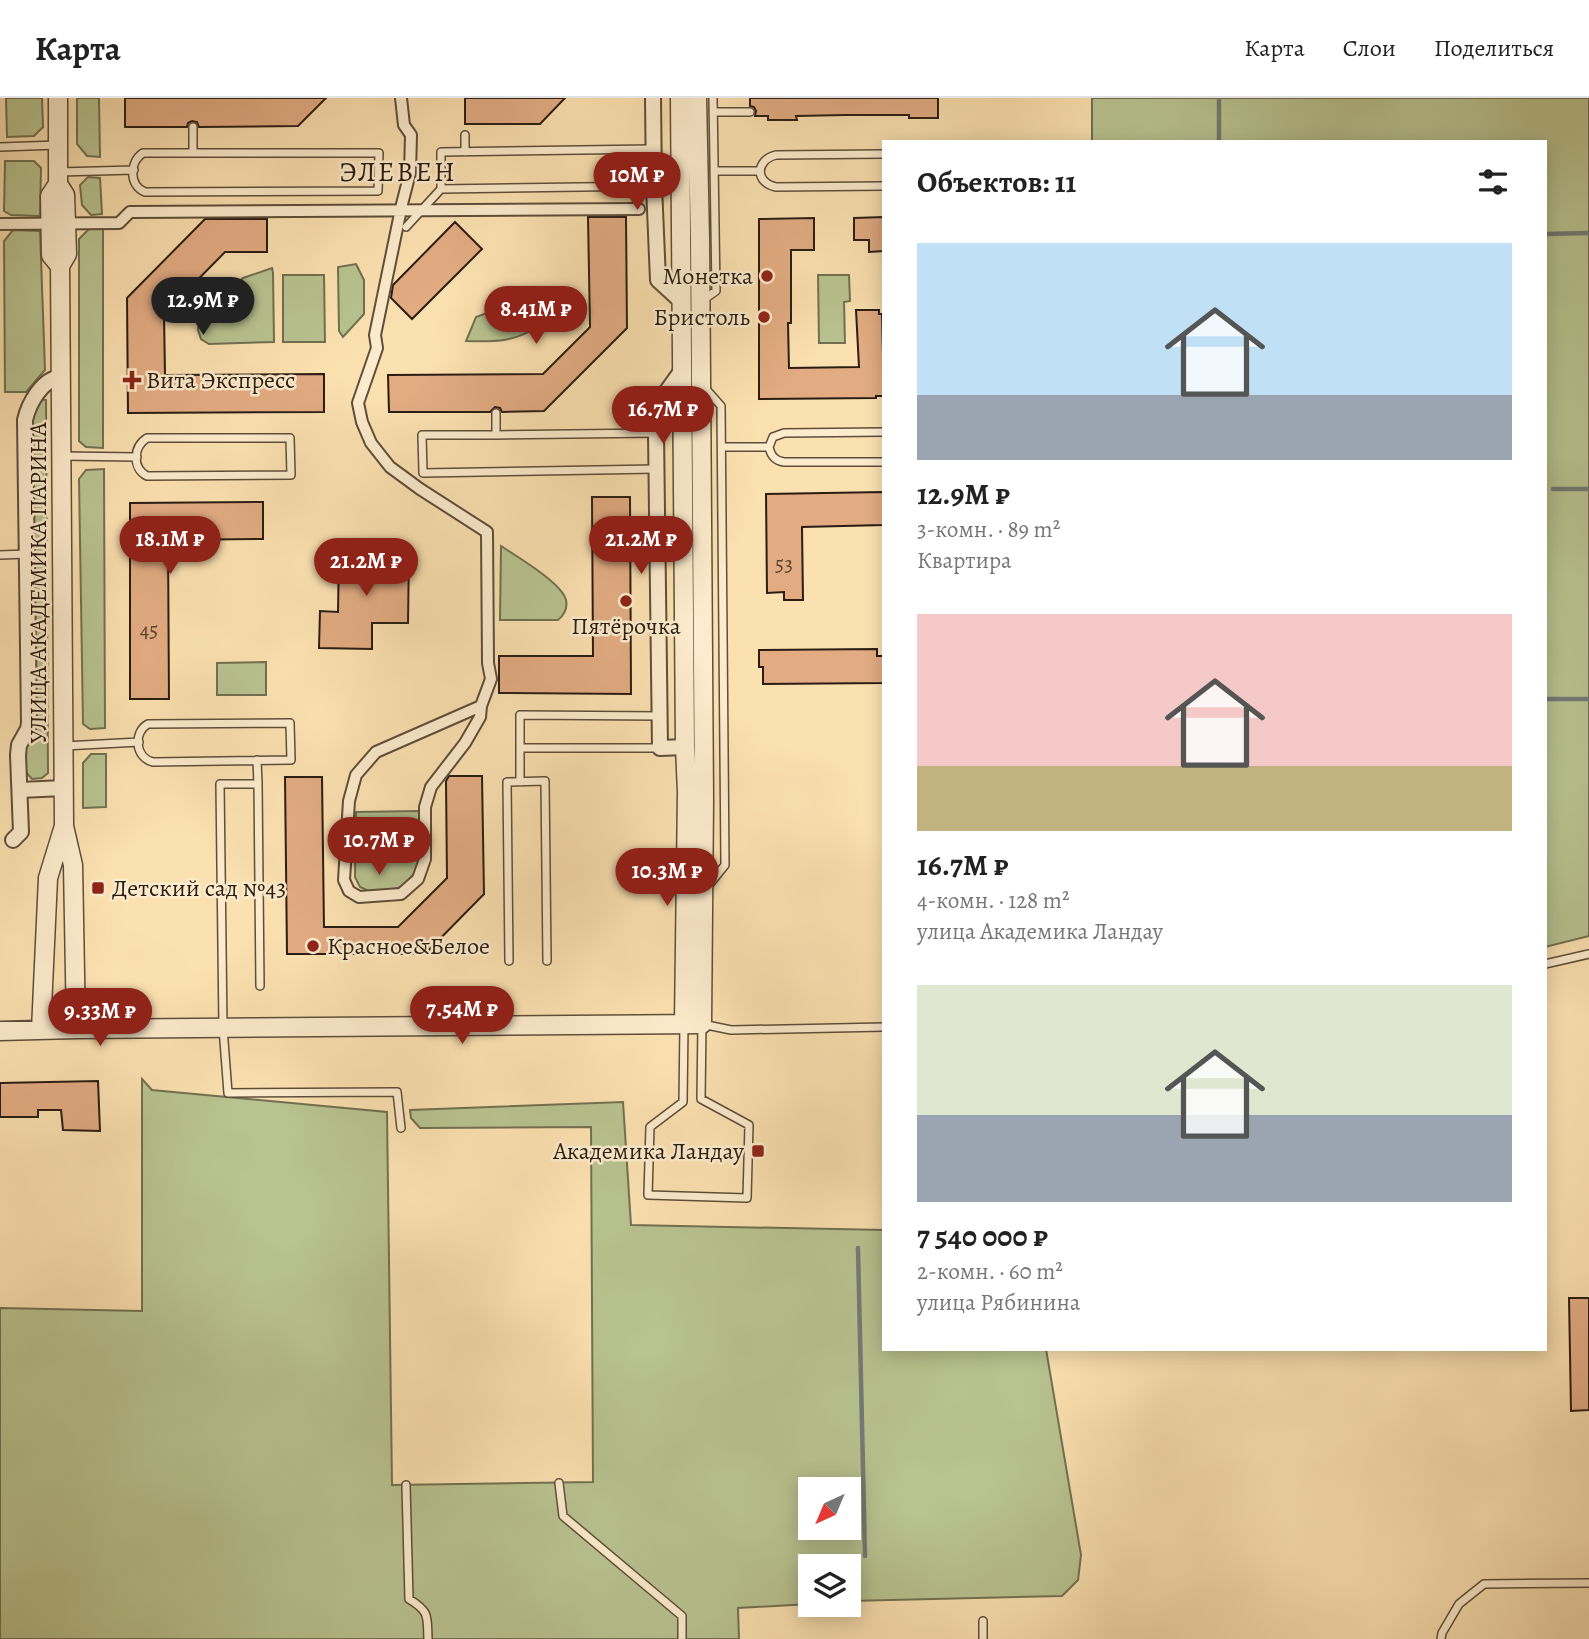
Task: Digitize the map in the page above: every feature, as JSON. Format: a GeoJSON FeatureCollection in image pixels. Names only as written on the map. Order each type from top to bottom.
{"type":"FeatureCollection","features":[{"type":"Feature","properties":{"kind":"street","name":"УЛИЦА АКАДЕМИКА ПАРИНА"},"geometry":{"type":"LineString","coordinates":[[58,98],[59,178],[65,195],[58,224],[67,254],[60,267],[64,826],[74,865],[76,1029]]}},
{"type":"Feature","properties":{"kind":"street"},"geometry":{"type":"LineString","coordinates":[[401,98],[404,125],[411,135],[410,173],[375,335],[377,348],[358,403],[371,443],[390,467],[487,532],[488,663],[491,679],[480,717],[465,743],[431,787],[425,807],[425,859],[418,879],[401,894],[359,897],[349,891],[344,880],[349,801],[356,775],[376,752],[481,706]]}},
{"type":"Feature","properties":{"kind":"street"},"geometry":{"type":"LineString","coordinates":[[653,98],[658,281],[690,301]]}},
{"type":"Feature","properties":{"kind":"street"},"geometry":{"type":"LineString","coordinates":[[680,98],[690,301],[701,383],[703,891],[693,1024]]}},
{"type":"Feature","properties":{"kind":"street"},"geometry":{"type":"LineString","coordinates":[[693,1024],[685,747],[682,370],[690,301],[697,98]]}},
{"type":"Feature","properties":{"kind":"street"},"geometry":{"type":"LineString","coordinates":[[0,224],[119,223],[130,212],[639,209]]}},
{"type":"Feature","properties":{"kind":"street"},"geometry":{"type":"LineString","coordinates":[[682,370],[659,402],[656,469],[660,748],[685,747]]}},
{"type":"Feature","properties":{"kind":"street","name":"УЛИЦА АКАДЕМИКА ПАРИНА"},"geometry":{"type":"LineString","coordinates":[[11,841],[21,832],[19,745],[29,723],[25,420],[28,406],[47,383],[52,378],[61,377]]}},
{"type":"Feature","properties":{"kind":"street"},"geometry":{"type":"LineString","coordinates":[[20,790],[64,788]]}},
{"type":"Feature","properties":{"kind":"street","name":"УЛИЦА АКАДЕМИКА ПАРИНА"},"geometry":{"type":"LineString","coordinates":[[41,1030],[48,878],[64,826]]}},
{"type":"Feature","properties":{"kind":"street"},"geometry":{"type":"LineString","coordinates":[[0,1031],[693,1024]]}},
{"type":"Feature","properties":{"kind":"lane"},"geometry":{"type":"LineString","coordinates":[[690,301],[716,291],[713,98]]}},
{"type":"Feature","properties":{"kind":"lane"},"geometry":{"type":"LineString","coordinates":[[713,112],[750,112]]}},
{"type":"Feature","properties":{"kind":"lane"},"geometry":{"type":"LineString","coordinates":[[193,127],[194,153]]}},
{"type":"Feature","properties":{"kind":"lane"},"geometry":{"type":"LineString","coordinates":[[465,135],[465,152]]}},
{"type":"Feature","properties":{"kind":"lane"},"geometry":{"type":"LineString","coordinates":[[0,147],[58,145]]}},
{"type":"Feature","properties":{"kind":"lane"},"geometry":{"type":"LineString","coordinates":[[406,227],[441,189],[441,152],[653,149]]}},
{"type":"Feature","properties":{"kind":"lane"},"geometry":{"type":"LineString","coordinates":[[143,153],[379,153],[377,191],[145,192],[138,189],[133,182],[134,170],[137,157],[143,153]]}},
{"type":"Feature","properties":{"kind":"lane"},"geometry":{"type":"LineString","coordinates":[[882,154],[776,155],[765,160],[760,171],[765,183],[776,187],[882,186]]}},
{"type":"Feature","properties":{"kind":"lane"},"geometry":{"type":"LineString","coordinates":[[59,178],[134,170]]}},
{"type":"Feature","properties":{"kind":"lane"},"geometry":{"type":"LineString","coordinates":[[714,171],[760,171]]}},
{"type":"Feature","properties":{"kind":"lane"},"geometry":{"type":"LineString","coordinates":[[441,189],[654,186]]}},
{"type":"Feature","properties":{"kind":"lane"},"geometry":{"type":"LineString","coordinates":[[701,383],[721,406],[725,866],[703,891]]}},
{"type":"Feature","properties":{"kind":"lane"},"geometry":{"type":"LineString","coordinates":[[495,413],[496,435]]}},
{"type":"Feature","properties":{"kind":"lane"},"geometry":{"type":"LineString","coordinates":[[882,432],[784,433],[773,437],[769,447],[774,458],[784,463],[882,462]]}},
{"type":"Feature","properties":{"kind":"lane"},"geometry":{"type":"LineString","coordinates":[[656,433],[422,435],[423,473],[656,469]]}},
{"type":"Feature","properties":{"kind":"lane"},"geometry":{"type":"LineString","coordinates":[[147,438],[290,438],[291,474],[146,476],[137,468],[136,457],[137,447],[147,438]]}},
{"type":"Feature","properties":{"kind":"lane"},"geometry":{"type":"LineString","coordinates":[[722,447],[769,447]]}},
{"type":"Feature","properties":{"kind":"lane"},"geometry":{"type":"LineString","coordinates":[[61,456],[136,457]]}},
{"type":"Feature","properties":{"kind":"lane"},"geometry":{"type":"LineString","coordinates":[[0,555],[27,554]]}},
{"type":"Feature","properties":{"kind":"lane"},"geometry":{"type":"LineString","coordinates":[[520,782],[520,715],[661,716]]}},
{"type":"Feature","properties":{"kind":"lane"},"geometry":{"type":"LineString","coordinates":[[290,723],[291,760],[153,762],[142,757],[139,742],[139,733],[142,727],[148,724],[290,723]]}},
{"type":"Feature","properties":{"kind":"lane"},"geometry":{"type":"LineString","coordinates":[[63,746],[139,742]]}},
{"type":"Feature","properties":{"kind":"lane"},"geometry":{"type":"LineString","coordinates":[[520,748],[660,748]]}},
{"type":"Feature","properties":{"kind":"lane"},"geometry":{"type":"LineString","coordinates":[[257,760],[260,986]]}},
{"type":"Feature","properties":{"kind":"lane"},"geometry":{"type":"LineString","coordinates":[[509,961],[507,782],[545,781],[547,961]]}},
{"type":"Feature","properties":{"kind":"lane"},"geometry":{"type":"LineString","coordinates":[[258,784],[220,785],[223,1028],[228,1093],[397,1093],[401,1128]]}},
{"type":"Feature","properties":{"kind":"lane"},"geometry":{"type":"LineString","coordinates":[[1547,964],[1589,954]]}},
{"type":"Feature","properties":{"kind":"lane"},"geometry":{"type":"LineString","coordinates":[[693,1024],[701,1099],[748,1125],[747,1198],[648,1195],[650,1127],[683,1102],[693,1024]]}},
{"type":"Feature","properties":{"kind":"lane"},"geometry":{"type":"LineString","coordinates":[[693,1024],[731,1030],[882,1027]]}},
{"type":"Feature","properties":{"kind":"lane"},"geometry":{"type":"LineString","coordinates":[[559,1483],[563,1516],[682,1616],[682,1639]]}},
{"type":"Feature","properties":{"kind":"lane"},"geometry":{"type":"LineString","coordinates":[[406,1485],[409,1599],[421,1606],[427,1615],[428,1639]]}},
{"type":"Feature","properties":{"kind":"lane"},"geometry":{"type":"LineString","coordinates":[[1441,1639],[1459,1604],[1483,1584],[1589,1583]]}},
{"type":"Feature","properties":{"kind":"lane"},"geometry":{"type":"LineString","coordinates":[[983,1621],[983,1639]]}},
{"type":"Feature","properties":{"kind":"green space"},"geometry":{"type":"Polygon","coordinates":[[[6,98],[42,98],[43,127],[34,136],[7,137],[6,98]]]}},
{"type":"Feature","properties":{"kind":"green space"},"geometry":{"type":"Polygon","coordinates":[[[77,98],[99,98],[100,157],[87,156],[77,144],[77,98]]]}},
{"type":"Feature","properties":{"kind":"green space"},"geometry":{"type":"Polygon","coordinates":[[[1092,98],[1589,98],[1589,936],[1547,946],[1547,140],[1092,140],[1092,98]]]}},
{"type":"Feature","properties":{"kind":"green space"},"geometry":{"type":"Polygon","coordinates":[[[5,161],[34,161],[41,168],[40,216],[11,215],[4,211],[5,161]]]}},
{"type":"Feature","properties":{"kind":"green space"},"geometry":{"type":"Polygon","coordinates":[[[88,177],[100,178],[102,214],[91,215],[82,205],[80,185],[88,177]]]}},
{"type":"Feature","properties":{"kind":"green space"},"geometry":{"type":"Polygon","coordinates":[[[91,227],[103,228],[103,448],[86,447],[79,441],[79,239],[91,227]]]}},
{"type":"Feature","properties":{"kind":"green space"},"geometry":{"type":"Polygon","coordinates":[[[13,230],[40,231],[45,370],[26,392],[5,392],[4,241],[13,230]]]}},
{"type":"Feature","properties":{"kind":"green space"},"geometry":{"type":"Polygon","coordinates":[[[356,264],[364,280],[364,314],[343,337],[339,331],[338,267],[356,264]]]}},
{"type":"Feature","properties":{"kind":"green space"},"geometry":{"type":"Polygon","coordinates":[[[272,268],[274,342],[209,344],[201,339],[199,320],[223,296],[243,278],[272,268]]]}},
{"type":"Feature","properties":{"kind":"green space"},"geometry":{"type":"Polygon","coordinates":[[[283,275],[324,275],[325,342],[283,342],[283,275]]]}},
{"type":"Feature","properties":{"kind":"green space"},"geometry":{"type":"Polygon","coordinates":[[[818,275],[849,275],[850,301],[844,302],[845,343],[819,343],[818,275]]]}},
{"type":"Feature","properties":{"kind":"green space"},"geometry":{"type":"Polygon","coordinates":[[[527,298],[542,325],[506,340],[466,341],[476,317],[527,298]]]}},
{"type":"Feature","properties":{"kind":"green space"},"geometry":{"type":"Polygon","coordinates":[[[41,399],[46,400],[48,773],[42,778],[32,779],[25,771],[24,753],[31,419],[41,399]]]}},
{"type":"Feature","properties":{"kind":"green space"},"geometry":{"type":"Polygon","coordinates":[[[104,469],[105,728],[90,729],[83,724],[79,479],[86,470],[104,469]]]}},
{"type":"Feature","properties":{"kind":"green space"},"geometry":{"type":"Polygon","coordinates":[[[501,546],[538,570],[563,593],[566,606],[564,614],[558,620],[500,620],[501,546]]]}},
{"type":"Feature","properties":{"kind":"green space"},"geometry":{"type":"Polygon","coordinates":[[[266,662],[266,695],[217,695],[217,663],[266,662]]]}},
{"type":"Feature","properties":{"kind":"green space"},"geometry":{"type":"Polygon","coordinates":[[[91,754],[106,754],[106,807],[83,808],[83,763],[91,754]]]}},
{"type":"Feature","properties":{"kind":"green space"},"geometry":{"type":"Polygon","coordinates":[[[419,811],[419,860],[414,874],[402,887],[390,890],[371,892],[360,887],[355,877],[356,812],[419,811]]]}},
{"type":"Feature","properties":{"kind":"green space"},"geometry":{"type":"Polygon","coordinates":[[[142,1079],[152,1090],[387,1112],[392,1485],[593,1482],[591,1127],[420,1128],[411,1118],[410,1110],[623,1102],[631,1225],[882,1230],[882,1351],[1046,1351],[1081,1555],[1078,1580],[1062,1596],[861,1601],[861,1554],[798,1554],[798,1605],[738,1608],[739,1639],[0,1639],[0,1308],[142,1311],[142,1079]]]}},
{"type":"Feature","properties":{"kind":"building"},"geometry":{"type":"Polygon","coordinates":[[[125,98],[326,98],[298,126],[199,127],[197,122],[192,121],[187,127],[125,127],[125,98]]]}},
{"type":"Feature","properties":{"kind":"building"},"geometry":{"type":"Polygon","coordinates":[[[465,98],[565,98],[540,124],[465,124],[465,98]]]}},
{"type":"Feature","properties":{"kind":"building"},"geometry":{"type":"Polygon","coordinates":[[[750,98],[938,98],[938,118],[845,115],[796,116],[797,120],[768,120],[768,116],[755,116],[756,111],[750,106],[750,98]]]}},
{"type":"Feature","properties":{"kind":"building"},"geometry":{"type":"Polygon","coordinates":[[[588,217],[626,217],[627,328],[544,411],[502,412],[495,407],[490,412],[389,412],[388,375],[543,374],[590,327],[588,217]]]}},
{"type":"Feature","properties":{"kind":"building"},"geometry":{"type":"Polygon","coordinates":[[[882,217],[882,251],[869,252],[869,240],[854,240],[854,218],[882,217]]]}},
{"type":"Feature","properties":{"kind":"building"},"geometry":{"type":"Polygon","coordinates":[[[814,218],[814,250],[791,250],[789,368],[859,367],[856,310],[879,310],[879,314],[882,314],[882,396],[759,399],[759,219],[814,218]]]}},
{"type":"Feature","properties":{"kind":"building"},"geometry":{"type":"Polygon","coordinates":[[[205,219],[267,219],[267,252],[225,252],[164,314],[165,375],[324,374],[324,412],[128,413],[127,298],[205,219]]]}},
{"type":"Feature","properties":{"kind":"building"},"geometry":{"type":"Polygon","coordinates":[[[455,222],[482,249],[412,319],[391,298],[393,285],[455,222]]]}},
{"type":"Feature","properties":{"kind":"building"},"geometry":{"type":"Polygon","coordinates":[[[882,492],[882,525],[802,527],[803,600],[784,600],[784,592],[767,593],[766,494],[882,492]]]}},
{"type":"Feature","properties":{"kind":"building"},"geometry":{"type":"Polygon","coordinates":[[[592,497],[630,497],[631,694],[499,693],[499,656],[593,656],[592,497]]]}},
{"type":"Feature","properties":{"kind":"building"},"geometry":{"type":"Polygon","coordinates":[[[263,502],[263,539],[168,540],[169,699],[130,699],[130,503],[263,502]]]}},
{"type":"Feature","properties":{"kind":"building"},"geometry":{"type":"Polygon","coordinates":[[[339,552],[409,552],[408,623],[372,623],[372,649],[319,648],[320,611],[338,612],[339,552]]]}},
{"type":"Feature","properties":{"kind":"building"},"geometry":{"type":"Polygon","coordinates":[[[877,649],[877,656],[882,656],[882,683],[763,684],[759,650],[877,649]]]}},
{"type":"Feature","properties":{"kind":"building"},"geometry":{"type":"Polygon","coordinates":[[[449,776],[482,776],[484,894],[425,954],[287,954],[285,777],[322,777],[324,927],[398,927],[447,878],[446,781],[449,776]]]}},
{"type":"Feature","properties":{"kind":"building"},"geometry":{"type":"Polygon","coordinates":[[[98,1081],[100,1131],[63,1130],[61,1110],[38,1110],[38,1117],[0,1117],[0,1083],[98,1081]]]}},
{"type":"Feature","properties":{"kind":"building"},"geometry":{"type":"Polygon","coordinates":[[[1569,1298],[1589,1298],[1589,1410],[1571,1411],[1569,1298]]]}},
{"type":"Feature","properties":{"kind":"waterway"},"geometry":{"type":"LineString","coordinates":[[1219,98],[1219,140]]}},
{"type":"Feature","properties":{"kind":"waterway"},"geometry":{"type":"LineString","coordinates":[[1547,234],[1589,233]]}},
{"type":"Feature","properties":{"kind":"waterway"},"geometry":{"type":"LineString","coordinates":[[1553,489],[1589,489]]}},
{"type":"Feature","properties":{"kind":"waterway"},"geometry":{"type":"LineString","coordinates":[[1547,699],[1589,699]]}},
{"type":"Feature","properties":{"kind":"waterway"},"geometry":{"type":"LineString","coordinates":[[858,1248],[865,1556]]}},
{"type":"Feature","properties":{"kind":"place","name":"Монетка"},"geometry":{"type":"Point","coordinates":[767,276]}},
{"type":"Feature","properties":{"kind":"place","name":"Бристоль"},"geometry":{"type":"Point","coordinates":[764,317]}},
{"type":"Feature","properties":{"kind":"place","name":"Вита Экспресс"},"geometry":{"type":"Point","coordinates":[132,380]}},
{"type":"Feature","properties":{"kind":"place","name":"Пятёрочка"},"geometry":{"type":"Point","coordinates":[626,601]}},
{"type":"Feature","properties":{"kind":"place","name":"Детский сад №43"},"geometry":{"type":"Point","coordinates":[98,888]}},
{"type":"Feature","properties":{"kind":"place","name":"Красное&Белое"},"geometry":{"type":"Point","coordinates":[313,946]}},
{"type":"Feature","properties":{"kind":"place","name":"Академика Ландау"},"geometry":{"type":"Point","coordinates":[758,1151]}},
{"type":"Feature","properties":{"kind":"district","name":"ЭЛЕВЕН"},"geometry":{"type":"Point","coordinates":[398,172]}}]}
